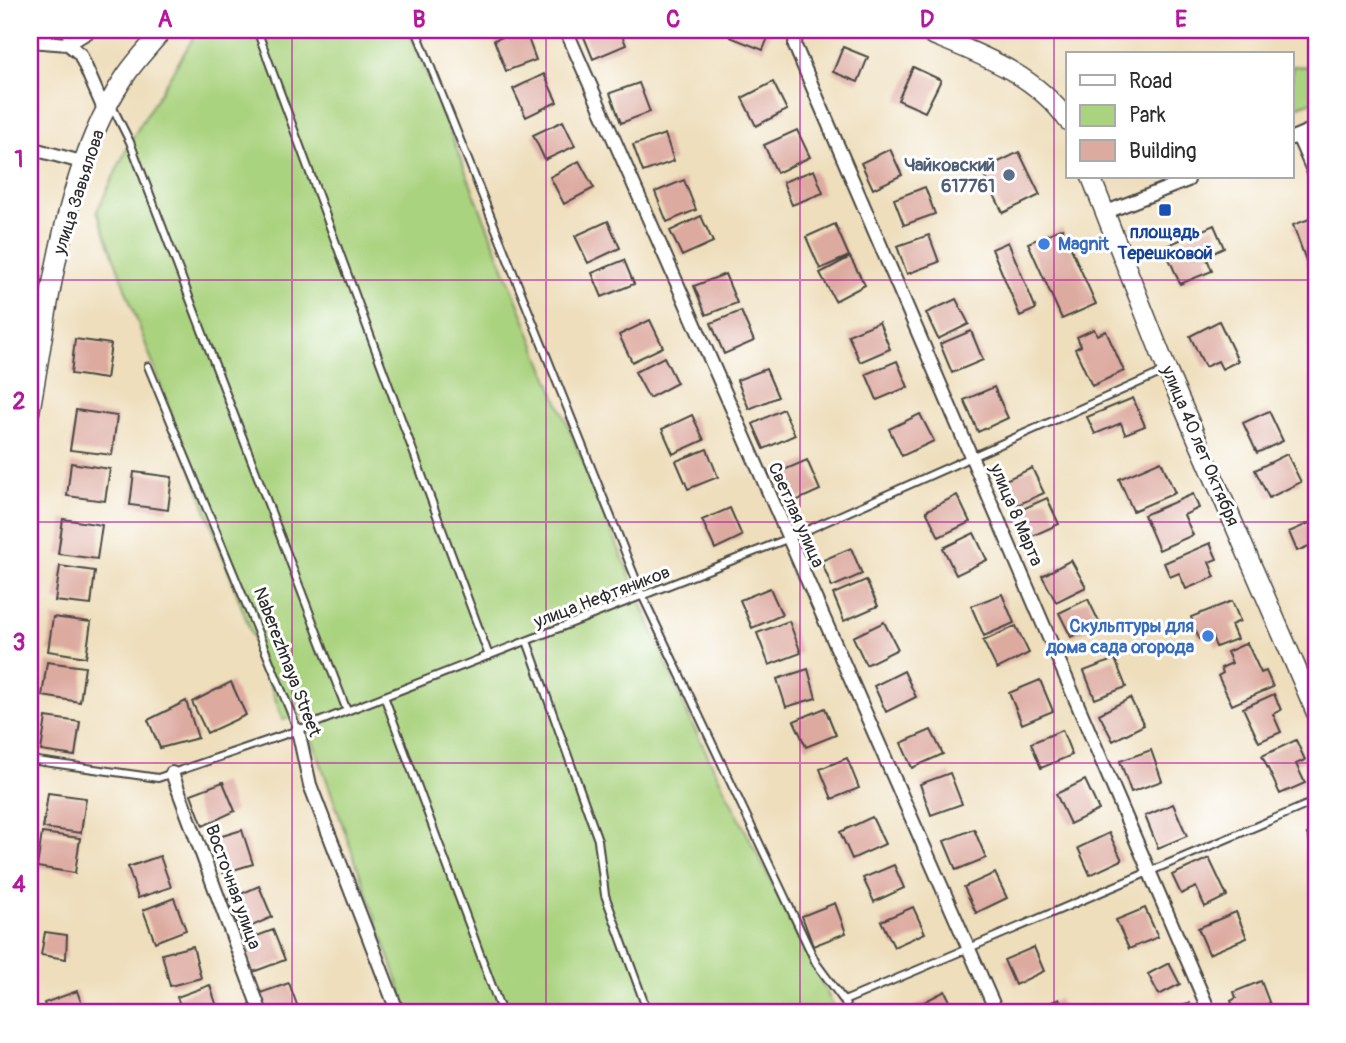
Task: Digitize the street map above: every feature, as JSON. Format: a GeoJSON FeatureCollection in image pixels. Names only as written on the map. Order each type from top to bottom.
{"type":"FeatureCollection","features":[{"type":"Feature","properties":{"kind":"main road","name":"улица Завьялова"},"geometry":{"type":"LineString","coordinates":[[30,412],[35,357],[61,236],[85,163],[125,76],[163,30]]}},
{"type":"Feature","properties":{"kind":"main road"},"geometry":{"type":"LineString","coordinates":[[921,30],[1021,74],[1060,109],[1066,118]]}},
{"type":"Feature","properties":{"kind":"main road","name":"улица 40 лет Октября"},"geometry":{"type":"LineString","coordinates":[[1091,178],[1167,370],[1316,713]]}},
{"type":"Feature","properties":{"kind":"street"},"geometry":{"type":"LineString","coordinates":[[68,44],[91,30]]}},
{"type":"Feature","properties":{"kind":"street","name":"Светлая улица"},"geometry":{"type":"LineString","coordinates":[[566,30],[997,1013]]}},
{"type":"Feature","properties":{"kind":"street","name":"улица 8 Марта"},"geometry":{"type":"LineString","coordinates":[[796,30],[795,46],[1210,1013]]}},
{"type":"Feature","properties":{"kind":"street"},"geometry":{"type":"LineString","coordinates":[[30,41],[68,44],[80,54],[108,109]]}},
{"type":"Feature","properties":{"kind":"street"},"geometry":{"type":"LineString","coordinates":[[1316,128],[1295,137],[1316,177]]}},
{"type":"Feature","properties":{"kind":"street"},"geometry":{"type":"LineString","coordinates":[[30,148],[85,163]]}},
{"type":"Feature","properties":{"kind":"street"},"geometry":{"type":"LineString","coordinates":[[1104,214],[1188,178]]}},
{"type":"Feature","properties":{"kind":"street","name":"Naberezhnaya Street"},"geometry":{"type":"LineString","coordinates":[[298,730],[310,785],[398,1013]]}},
{"type":"Feature","properties":{"kind":"street","name":"Восточная улица"},"geometry":{"type":"LineString","coordinates":[[172,773],[261,1013]]}},
{"type":"Feature","properties":{"kind":"lane"},"geometry":{"type":"LineString","coordinates":[[65,30],[68,44]]}},
{"type":"Feature","properties":{"kind":"lane"},"geometry":{"type":"LineString","coordinates":[[257,30],[489,656]]}},
{"type":"Feature","properties":{"kind":"lane"},"geometry":{"type":"LineString","coordinates":[[416,30],[643,597],[816,963],[844,1001],[849,1013]]}},
{"type":"Feature","properties":{"kind":"lane"},"geometry":{"type":"LineString","coordinates":[[108,109],[130,142],[347,711]]}},
{"type":"Feature","properties":{"kind":"lane","name":"Naberezhnaya Street"},"geometry":{"type":"LineString","coordinates":[[148,366],[298,730]]}},
{"type":"Feature","properties":{"kind":"lane","name":"улица Нефтяников"},"geometry":{"type":"LineString","coordinates":[[30,760],[159,778],[298,730],[787,539],[1167,370]]}},
{"type":"Feature","properties":{"kind":"lane"},"geometry":{"type":"LineString","coordinates":[[527,642],[598,841],[605,895],[648,1013]]}},
{"type":"Feature","properties":{"kind":"lane"},"geometry":{"type":"LineString","coordinates":[[384,696],[502,1013]]}},
{"type":"Feature","properties":{"kind":"lane"},"geometry":{"type":"LineString","coordinates":[[844,1001],[1316,801]]}},
{"type":"Feature","properties":{"kind":"green space"},"geometry":{"type":"Polygon","coordinates":[[[198,30],[409,30],[542,363],[688,716],[837,1013],[409,1013],[303,713],[283,720],[97,211],[130,142],[198,30]]]}},
{"type":"Feature","properties":{"kind":"green space"},"geometry":{"type":"Polygon","coordinates":[[[1294,66],[1316,67],[1316,100],[1294,107],[1294,66]]]}},
{"type":"Feature","properties":{"kind":"building"},"geometry":{"type":"Polygon","coordinates":[[[525,30],[536,60],[506,71],[494,40],[525,30]]]}},
{"type":"Feature","properties":{"kind":"building"},"geometry":{"type":"Polygon","coordinates":[[[620,30],[626,45],[593,59],[582,32],[620,30]]]}},
{"type":"Feature","properties":{"kind":"building"},"geometry":{"type":"Polygon","coordinates":[[[733,30],[771,30],[763,50],[730,37],[733,30]]]}},
{"type":"Feature","properties":{"kind":"building"},"geometry":{"type":"Polygon","coordinates":[[[843,47],[868,57],[858,82],[833,72],[843,47]]]}},
{"type":"Feature","properties":{"kind":"building"},"geometry":{"type":"Polygon","coordinates":[[[913,67],[941,80],[925,112],[898,100],[913,67]]]}},
{"type":"Feature","properties":{"kind":"building"},"geometry":{"type":"Polygon","coordinates":[[[544,74],[557,102],[526,117],[513,89],[544,74]]]}},
{"type":"Feature","properties":{"kind":"building"},"geometry":{"type":"Polygon","coordinates":[[[773,82],[787,110],[756,126],[742,98],[773,82]]]}},
{"type":"Feature","properties":{"kind":"building"},"geometry":{"type":"Polygon","coordinates":[[[639,83],[650,112],[621,123],[610,93],[639,83]]]}},
{"type":"Feature","properties":{"kind":"building"},"geometry":{"type":"Polygon","coordinates":[[[563,121],[575,146],[545,160],[533,135],[563,121]]]}},
{"type":"Feature","properties":{"kind":"building"},"geometry":{"type":"Polygon","coordinates":[[[797,130],[810,157],[777,173],[764,145],[797,130]]]}},
{"type":"Feature","properties":{"kind":"building"},"geometry":{"type":"Polygon","coordinates":[[[665,134],[674,161],[643,172],[633,145],[665,134]]]}},
{"type":"Feature","properties":{"kind":"building"},"geometry":{"type":"Polygon","coordinates":[[[890,149],[902,175],[873,189],[861,163],[890,149]]]}},
{"type":"Feature","properties":{"kind":"building"},"geometry":{"type":"Polygon","coordinates":[[[1019,152],[1040,195],[1003,213],[982,170],[1019,152]]]}},
{"type":"Feature","properties":{"kind":"building"},"geometry":{"type":"Polygon","coordinates":[[[579,161],[594,188],[564,204],[550,177],[579,161]]]}},
{"type":"Feature","properties":{"kind":"building"},"geometry":{"type":"Polygon","coordinates":[[[814,170],[823,193],[792,205],[783,182],[814,170]]]}},
{"type":"Feature","properties":{"kind":"building"},"geometry":{"type":"Polygon","coordinates":[[[684,180],[696,210],[667,222],[655,192],[684,180]]]}},
{"type":"Feature","properties":{"kind":"building"},"geometry":{"type":"Polygon","coordinates":[[[925,187],[935,214],[904,225],[894,199],[925,187]]]}},
{"type":"Feature","properties":{"kind":"building"},"geometry":{"type":"Polygon","coordinates":[[[701,216],[713,242],[682,256],[670,231],[701,216]]]}},
{"type":"Feature","properties":{"kind":"building"},"geometry":{"type":"Polygon","coordinates":[[[1312,218],[1316,228],[1316,263],[1308,266],[1293,225],[1312,218]]]}},
{"type":"Feature","properties":{"kind":"building"},"geometry":{"type":"Polygon","coordinates":[[[608,221],[620,248],[588,263],[575,236],[608,221]]]}},
{"type":"Feature","properties":{"kind":"building"},"geometry":{"type":"Polygon","coordinates":[[[835,224],[849,256],[820,269],[806,237],[835,224]]]}},
{"type":"Feature","properties":{"kind":"building"},"geometry":{"type":"Polygon","coordinates":[[[1214,225],[1224,248],[1206,256],[1212,271],[1180,284],[1164,247],[1214,225]]]}},
{"type":"Feature","properties":{"kind":"building"},"geometry":{"type":"Polygon","coordinates":[[[1062,228],[1096,304],[1062,319],[1028,243],[1062,228]]]}},
{"type":"Feature","properties":{"kind":"building"},"geometry":{"type":"Polygon","coordinates":[[[929,235],[939,262],[907,274],[897,246],[929,235]]]}},
{"type":"Feature","properties":{"kind":"building"},"geometry":{"type":"Polygon","coordinates":[[[1008,242],[1036,309],[1020,316],[992,249],[1008,242]]]}},
{"type":"Feature","properties":{"kind":"building"},"geometry":{"type":"Polygon","coordinates":[[[850,257],[865,285],[835,301],[820,273],[850,257]]]}},
{"type":"Feature","properties":{"kind":"building"},"geometry":{"type":"Polygon","coordinates":[[[624,260],[634,284],[602,297],[592,273],[624,260]]]}},
{"type":"Feature","properties":{"kind":"building"},"geometry":{"type":"Polygon","coordinates":[[[725,274],[737,303],[706,315],[694,286],[725,274]]]}},
{"type":"Feature","properties":{"kind":"building"},"geometry":{"type":"Polygon","coordinates":[[[956,299],[969,324],[938,339],[926,313],[956,299]]]}},
{"type":"Feature","properties":{"kind":"building"},"geometry":{"type":"Polygon","coordinates":[[[741,311],[754,341],[724,354],[711,323],[741,311]]]}},
{"type":"Feature","properties":{"kind":"building"},"geometry":{"type":"Polygon","coordinates":[[[650,320],[663,347],[632,362],[619,335],[650,320]]]}},
{"type":"Feature","properties":{"kind":"building"},"geometry":{"type":"Polygon","coordinates":[[[1219,321],[1238,361],[1222,369],[1218,361],[1205,367],[1190,336],[1219,321]]]}},
{"type":"Feature","properties":{"kind":"building"},"geometry":{"type":"Polygon","coordinates":[[[879,322],[890,349],[860,362],[848,335],[879,322]]]}},
{"type":"Feature","properties":{"kind":"building"},"geometry":{"type":"Polygon","coordinates":[[[1094,329],[1097,335],[1106,331],[1124,371],[1092,386],[1075,349],[1081,346],[1077,337],[1094,329]]]}},
{"type":"Feature","properties":{"kind":"building"},"geometry":{"type":"Polygon","coordinates":[[[971,331],[983,360],[952,373],[940,344],[971,331]]]}},
{"type":"Feature","properties":{"kind":"building"},"geometry":{"type":"Polygon","coordinates":[[[75,339],[111,344],[106,379],[71,374],[75,339]]]}},
{"type":"Feature","properties":{"kind":"building"},"geometry":{"type":"Polygon","coordinates":[[[1316,345],[1316,367],[1309,348],[1316,345]]]}},
{"type":"Feature","properties":{"kind":"building"},"geometry":{"type":"Polygon","coordinates":[[[664,357],[677,383],[649,398],[635,372],[664,357]]]}},
{"type":"Feature","properties":{"kind":"building"},"geometry":{"type":"Polygon","coordinates":[[[897,361],[908,387],[877,400],[866,374],[897,361]]]}},
{"type":"Feature","properties":{"kind":"building"},"geometry":{"type":"Polygon","coordinates":[[[766,369],[778,397],[749,409],[737,380],[766,369]]]}},
{"type":"Feature","properties":{"kind":"building"},"geometry":{"type":"Polygon","coordinates":[[[994,387],[1008,418],[978,432],[964,400],[994,387]]]}},
{"type":"Feature","properties":{"kind":"building"},"geometry":{"type":"Polygon","coordinates":[[[1133,398],[1145,426],[1125,434],[1121,423],[1095,434],[1087,417],[1133,398]]]}},
{"type":"Feature","properties":{"kind":"building"},"geometry":{"type":"Polygon","coordinates":[[[783,409],[795,435],[764,449],[753,424],[783,409]]]}},
{"type":"Feature","properties":{"kind":"building"},"geometry":{"type":"Polygon","coordinates":[[[76,410],[117,416],[112,455],[70,450],[76,410]]]}},
{"type":"Feature","properties":{"kind":"building"},"geometry":{"type":"Polygon","coordinates":[[[1269,411],[1283,441],[1257,453],[1243,423],[1269,411]]]}},
{"type":"Feature","properties":{"kind":"building"},"geometry":{"type":"Polygon","coordinates":[[[920,414],[934,441],[902,456],[889,429],[920,414]]]}},
{"type":"Feature","properties":{"kind":"building"},"geometry":{"type":"Polygon","coordinates":[[[692,415],[704,440],[673,454],[662,429],[692,415]]]}},
{"type":"Feature","properties":{"kind":"building"},"geometry":{"type":"Polygon","coordinates":[[[707,449],[718,477],[688,489],[676,461],[707,449]]]}},
{"type":"Feature","properties":{"kind":"building"},"geometry":{"type":"Polygon","coordinates":[[[1287,454],[1301,482],[1269,498],[1255,470],[1287,454]]]}},
{"type":"Feature","properties":{"kind":"building"},"geometry":{"type":"Polygon","coordinates":[[[807,460],[820,490],[789,504],[777,473],[807,460]]]}},
{"type":"Feature","properties":{"kind":"building"},"geometry":{"type":"Polygon","coordinates":[[[1161,461],[1175,493],[1133,511],[1119,479],[1161,461]]]}},
{"type":"Feature","properties":{"kind":"building"},"geometry":{"type":"Polygon","coordinates":[[[71,463],[110,469],[105,501],[67,496],[71,463]]]}},
{"type":"Feature","properties":{"kind":"building"},"geometry":{"type":"Polygon","coordinates":[[[1032,468],[1044,493],[1013,507],[1001,482],[1032,468]]]}},
{"type":"Feature","properties":{"kind":"building"},"geometry":{"type":"Polygon","coordinates":[[[134,472],[172,477],[168,510],[130,505],[134,472]]]}},
{"type":"Feature","properties":{"kind":"building"},"geometry":{"type":"Polygon","coordinates":[[[1193,494],[1199,508],[1184,515],[1193,535],[1159,550],[1144,515],[1193,494]]]}},
{"type":"Feature","properties":{"kind":"building"},"geometry":{"type":"Polygon","coordinates":[[[957,495],[970,522],[939,537],[926,511],[957,495]]]}},
{"type":"Feature","properties":{"kind":"building"},"geometry":{"type":"Polygon","coordinates":[[[1047,498],[1059,524],[1028,538],[1016,512],[1047,498]]]}},
{"type":"Feature","properties":{"kind":"building"},"geometry":{"type":"Polygon","coordinates":[[[730,508],[742,536],[715,549],[702,520],[730,508]]]}},
{"type":"Feature","properties":{"kind":"building"},"geometry":{"type":"Polygon","coordinates":[[[63,519],[102,525],[97,559],[58,554],[63,519]]]}},
{"type":"Feature","properties":{"kind":"building"},"geometry":{"type":"Polygon","coordinates":[[[1314,521],[1316,543],[1297,551],[1289,532],[1314,521]]]}},
{"type":"Feature","properties":{"kind":"building"},"geometry":{"type":"Polygon","coordinates":[[[974,533],[987,560],[956,575],[943,548],[974,533]]]}},
{"type":"Feature","properties":{"kind":"building"},"geometry":{"type":"Polygon","coordinates":[[[1210,543],[1217,559],[1209,562],[1215,577],[1186,589],[1179,573],[1170,577],[1164,563],[1210,543]]]}},
{"type":"Feature","properties":{"kind":"building"},"geometry":{"type":"Polygon","coordinates":[[[851,548],[862,574],[832,587],[821,561],[851,548]]]}},
{"type":"Feature","properties":{"kind":"building"},"geometry":{"type":"Polygon","coordinates":[[[1071,560],[1086,587],[1056,602],[1042,576],[1071,560]]]}},
{"type":"Feature","properties":{"kind":"building"},"geometry":{"type":"Polygon","coordinates":[[[60,566],[95,571],[91,605],[55,601],[60,566]]]}},
{"type":"Feature","properties":{"kind":"building"},"geometry":{"type":"Polygon","coordinates":[[[866,580],[878,606],[844,621],[833,594],[866,580]]]}},
{"type":"Feature","properties":{"kind":"building"},"geometry":{"type":"Polygon","coordinates":[[[770,588],[782,615],[752,628],[740,600],[770,588]]]}},
{"type":"Feature","properties":{"kind":"building"},"geometry":{"type":"Polygon","coordinates":[[[1002,594],[1014,623],[984,636],[971,606],[1002,594]]]}},
{"type":"Feature","properties":{"kind":"building"},"geometry":{"type":"Polygon","coordinates":[[[1088,599],[1100,624],[1071,637],[1059,613],[1088,599]]]}},
{"type":"Feature","properties":{"kind":"building"},"geometry":{"type":"Polygon","coordinates":[[[1232,601],[1240,621],[1231,625],[1237,639],[1216,647],[1211,634],[1199,639],[1191,617],[1232,601]]]}},
{"type":"Feature","properties":{"kind":"building"},"geometry":{"type":"Polygon","coordinates":[[[53,617],[91,622],[86,657],[48,651],[53,617]]]}},
{"type":"Feature","properties":{"kind":"building"},"geometry":{"type":"Polygon","coordinates":[[[789,621],[801,653],[769,665],[757,633],[789,621]]]}},
{"type":"Feature","properties":{"kind":"building"},"geometry":{"type":"Polygon","coordinates":[[[884,622],[898,649],[866,665],[853,637],[884,622]]]}},
{"type":"Feature","properties":{"kind":"building"},"geometry":{"type":"Polygon","coordinates":[[[1016,626],[1029,653],[997,669],[983,641],[1016,626]]]}},
{"type":"Feature","properties":{"kind":"building"},"geometry":{"type":"Polygon","coordinates":[[[1247,643],[1261,673],[1266,671],[1273,687],[1232,705],[1218,676],[1223,673],[1221,668],[1232,663],[1227,652],[1247,643]]]}},
{"type":"Feature","properties":{"kind":"building"},"geometry":{"type":"Polygon","coordinates":[[[1115,659],[1126,687],[1095,699],[1084,671],[1115,659]]]}},
{"type":"Feature","properties":{"kind":"building"},"geometry":{"type":"Polygon","coordinates":[[[47,662],[85,667],[80,702],[42,696],[47,662]]]}},
{"type":"Feature","properties":{"kind":"building"},"geometry":{"type":"Polygon","coordinates":[[[808,669],[816,698],[786,707],[777,679],[808,669]]]}},
{"type":"Feature","properties":{"kind":"building"},"geometry":{"type":"Polygon","coordinates":[[[904,671],[916,697],[886,712],[874,686],[904,671]]]}},
{"type":"Feature","properties":{"kind":"building"},"geometry":{"type":"Polygon","coordinates":[[[1040,680],[1053,711],[1022,724],[1009,693],[1040,680]]]}},
{"type":"Feature","properties":{"kind":"building"},"geometry":{"type":"Polygon","coordinates":[[[231,682],[246,715],[207,733],[192,702],[231,682]]]}},
{"type":"Feature","properties":{"kind":"building"},"geometry":{"type":"Polygon","coordinates":[[[1274,694],[1281,710],[1273,714],[1281,732],[1259,742],[1243,708],[1274,694]]]}},
{"type":"Feature","properties":{"kind":"building"},"geometry":{"type":"Polygon","coordinates":[[[1130,698],[1144,725],[1113,741],[1099,714],[1130,698]]]}},
{"type":"Feature","properties":{"kind":"building"},"geometry":{"type":"Polygon","coordinates":[[[186,701],[198,738],[160,748],[148,720],[186,701]]]}},
{"type":"Feature","properties":{"kind":"building"},"geometry":{"type":"Polygon","coordinates":[[[825,708],[836,735],[806,747],[794,721],[825,708]]]}},
{"type":"Feature","properties":{"kind":"building"},"geometry":{"type":"Polygon","coordinates":[[[46,717],[80,722],[75,756],[41,751],[46,717]]]}},
{"type":"Feature","properties":{"kind":"building"},"geometry":{"type":"Polygon","coordinates":[[[931,730],[943,754],[912,768],[901,743],[931,730]]]}},
{"type":"Feature","properties":{"kind":"building"},"geometry":{"type":"Polygon","coordinates":[[[1062,730],[1072,755],[1041,768],[1031,743],[1062,730]]]}},
{"type":"Feature","properties":{"kind":"building"},"geometry":{"type":"Polygon","coordinates":[[[1296,740],[1305,760],[1296,764],[1305,783],[1280,794],[1262,756],[1296,740]]]}},
{"type":"Feature","properties":{"kind":"building"},"geometry":{"type":"Polygon","coordinates":[[[1151,750],[1162,781],[1131,792],[1120,761],[1151,750]]]}},
{"type":"Feature","properties":{"kind":"building"},"geometry":{"type":"Polygon","coordinates":[[[847,758],[859,788],[832,799],[820,769],[847,758]]]}},
{"type":"Feature","properties":{"kind":"building"},"geometry":{"type":"Polygon","coordinates":[[[950,773],[962,804],[931,815],[920,784],[950,773]]]}},
{"type":"Feature","properties":{"kind":"building"},"geometry":{"type":"Polygon","coordinates":[[[1085,780],[1099,810],[1070,824],[1056,794],[1085,780]]]}},
{"type":"Feature","properties":{"kind":"building"},"geometry":{"type":"Polygon","coordinates":[[[223,782],[235,811],[203,826],[191,794],[223,782]]]}},
{"type":"Feature","properties":{"kind":"building"},"geometry":{"type":"Polygon","coordinates":[[[48,793],[86,798],[81,833],[43,828],[48,793]]]}},
{"type":"Feature","properties":{"kind":"building"},"geometry":{"type":"Polygon","coordinates":[[[1173,804],[1187,836],[1158,848],[1145,816],[1173,804]]]}},
{"type":"Feature","properties":{"kind":"building"},"geometry":{"type":"Polygon","coordinates":[[[872,817],[885,844],[852,859],[840,832],[872,817]]]}},
{"type":"Feature","properties":{"kind":"building"},"geometry":{"type":"Polygon","coordinates":[[[974,829],[986,858],[956,870],[944,841],[974,829]]]}},
{"type":"Feature","properties":{"kind":"building"},"geometry":{"type":"Polygon","coordinates":[[[242,830],[253,864],[223,873],[212,839],[242,830]]]}},
{"type":"Feature","properties":{"kind":"building"},"geometry":{"type":"Polygon","coordinates":[[[1316,831],[1316,856],[1307,834],[1316,831]]]}},
{"type":"Feature","properties":{"kind":"building"},"geometry":{"type":"Polygon","coordinates":[[[42,833],[80,838],[75,873],[37,867],[42,833]]]}},
{"type":"Feature","properties":{"kind":"building"},"geometry":{"type":"Polygon","coordinates":[[[1109,833],[1122,860],[1090,875],[1078,848],[1109,833]]]}},
{"type":"Feature","properties":{"kind":"building"},"geometry":{"type":"Polygon","coordinates":[[[160,856],[171,887],[138,898],[128,867],[160,856]]]}},
{"type":"Feature","properties":{"kind":"building"},"geometry":{"type":"Polygon","coordinates":[[[1209,858],[1227,896],[1205,907],[1196,887],[1181,894],[1172,875],[1209,858]]]}},
{"type":"Feature","properties":{"kind":"building"},"geometry":{"type":"Polygon","coordinates":[[[894,865],[904,888],[874,902],[863,878],[894,865]]]}},
{"type":"Feature","properties":{"kind":"building"},"geometry":{"type":"Polygon","coordinates":[[[995,873],[1007,898],[976,913],[964,887],[995,873]]]}},
{"type":"Feature","properties":{"kind":"building"},"geometry":{"type":"Polygon","coordinates":[[[259,886],[272,917],[241,931],[227,900],[259,886]]]}},
{"type":"Feature","properties":{"kind":"building"},"geometry":{"type":"Polygon","coordinates":[[[174,898],[186,930],[155,942],[143,910],[174,898]]]}},
{"type":"Feature","properties":{"kind":"building"},"geometry":{"type":"Polygon","coordinates":[[[835,903],[846,933],[813,946],[802,916],[835,903]]]}},
{"type":"Feature","properties":{"kind":"building"},"geometry":{"type":"Polygon","coordinates":[[[913,907],[925,933],[894,947],[881,921],[913,907]]]}},
{"type":"Feature","properties":{"kind":"building"},"geometry":{"type":"Polygon","coordinates":[[[1145,908],[1158,937],[1129,949],[1116,920],[1145,908]]]}},
{"type":"Feature","properties":{"kind":"building"},"geometry":{"type":"Polygon","coordinates":[[[1236,912],[1247,938],[1209,954],[1198,928],[1236,912]]]}},
{"type":"Feature","properties":{"kind":"building"},"geometry":{"type":"Polygon","coordinates":[[[273,930],[285,960],[253,972],[241,942],[273,930]]]}},
{"type":"Feature","properties":{"kind":"building"},"geometry":{"type":"Polygon","coordinates":[[[45,932],[67,935],[66,959],[41,955],[45,932]]]}},
{"type":"Feature","properties":{"kind":"building"},"geometry":{"type":"Polygon","coordinates":[[[193,946],[201,978],[170,986],[162,954],[193,946]]]}},
{"type":"Feature","properties":{"kind":"building"},"geometry":{"type":"Polygon","coordinates":[[[1034,947],[1044,971],[1015,985],[1004,960],[1034,947]]]}},
{"type":"Feature","properties":{"kind":"building"},"geometry":{"type":"Polygon","coordinates":[[[1169,963],[1180,984],[1159,995],[1148,974],[1169,963]]]}},
{"type":"Feature","properties":{"kind":"building"},"geometry":{"type":"Polygon","coordinates":[[[1261,981],[1272,1010],[1263,1013],[1236,1013],[1231,1001],[1236,998],[1234,992],[1261,981]]]}},
{"type":"Feature","properties":{"kind":"building"},"geometry":{"type":"Polygon","coordinates":[[[289,983],[300,1013],[267,1013],[260,993],[289,983]]]}},
{"type":"Feature","properties":{"kind":"building"},"geometry":{"type":"Polygon","coordinates":[[[210,985],[219,1013],[183,1013],[177,997],[210,985]]]}},
{"type":"Feature","properties":{"kind":"building"},"geometry":{"type":"Polygon","coordinates":[[[77,991],[85,1013],[47,1013],[44,1003],[77,991]]]}},
{"type":"Feature","properties":{"kind":"building"},"geometry":{"type":"Polygon","coordinates":[[[945,991],[956,1013],[917,1013],[914,1007],[945,991]]]}},
{"type":"Feature","properties":{"kind":"building"},"geometry":{"type":"Polygon","coordinates":[[[1059,999],[1065,1013],[1026,1013],[1059,999]]]}},
{"type":"Feature","properties":{"kind":"building"},"geometry":{"type":"Polygon","coordinates":[[[1189,1003],[1193,1013],[1166,1013],[1189,1003]]]}},
{"type":"Feature","properties":{"kind":"place","name":"Чайковский 617761"},"geometry":{"type":"Point","coordinates":[1009,175]}},
{"type":"Feature","properties":{"kind":"place","name":"площадь Терешковой"},"geometry":{"type":"Point","coordinates":[1165,210]}},
{"type":"Feature","properties":{"kind":"place","name":"Magnit"},"geometry":{"type":"Point","coordinates":[1044,244]}},
{"type":"Feature","properties":{"kind":"place","name":"Скульптуры для дома сада огорода"},"geometry":{"type":"Point","coordinates":[1208,636]}}]}
